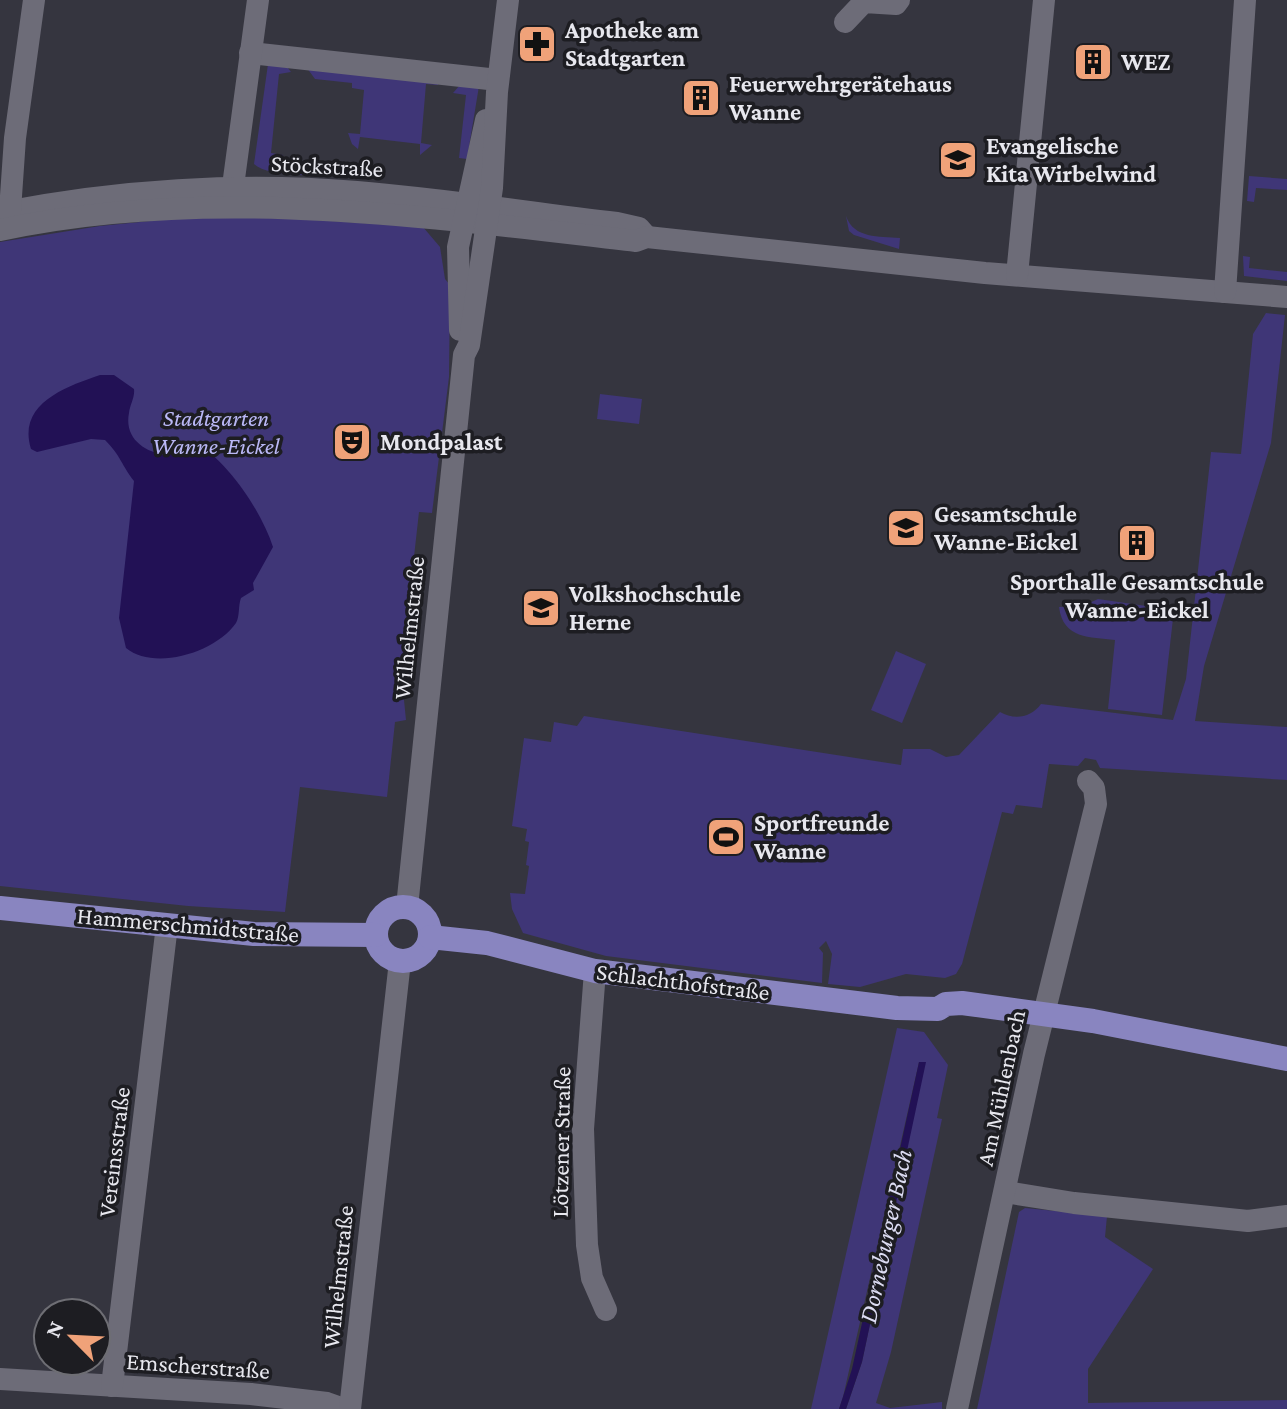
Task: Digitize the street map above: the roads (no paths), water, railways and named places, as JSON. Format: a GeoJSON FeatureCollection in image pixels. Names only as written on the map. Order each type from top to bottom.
{"type":"FeatureCollection","features":[{"type":"Feature","properties":{"kind":"main road"},"geometry":{"type":"LineString","coordinates":[[407,907],[424,917],[430,937],[419,955],[400,961],[383,952],[376,935],[385,914],[407,907]]}},
{"type":"Feature","properties":{"kind":"main road","name":"Hammerschmidtstraße"},"geometry":{"type":"LineString","coordinates":[[0,908],[254,934],[376,935]]}},
{"type":"Feature","properties":{"kind":"main road","name":"Schlachthofstraße"},"geometry":{"type":"LineString","coordinates":[[430,937],[487,943],[595,971],[873,1006],[938,1009],[947,1016],[1042,1022],[1287,1059]]}},
{"type":"Feature","properties":{"kind":"main road","name":"Schlachthofstraße"},"geometry":{"type":"LineString","coordinates":[[1042,1022],[1287,1075]]}},
{"type":"Feature","properties":{"kind":"street"},"geometry":{"type":"LineString","coordinates":[[4,221],[8,137],[34,0]]}},
{"type":"Feature","properties":{"kind":"street"},"geometry":{"type":"LineString","coordinates":[[231,198],[258,0]]}},
{"type":"Feature","properties":{"kind":"street","name":"Wilhelmstraße"},"geometry":{"type":"LineString","coordinates":[[464,355],[469,345],[487,216],[497,86],[508,0]]}},
{"type":"Feature","properties":{"kind":"street"},"geometry":{"type":"LineString","coordinates":[[845,22],[864,2],[896,4],[899,0]]}},
{"type":"Feature","properties":{"kind":"street"},"geometry":{"type":"LineString","coordinates":[[1017,275],[1044,0]]}},
{"type":"Feature","properties":{"kind":"street"},"geometry":{"type":"LineString","coordinates":[[1225,292],[1245,0]]}},
{"type":"Feature","properties":{"kind":"street"},"geometry":{"type":"LineString","coordinates":[[250,53],[449,74],[497,86]]}},
{"type":"Feature","properties":{"kind":"street","name":"Wilhelmstraße"},"geometry":{"type":"LineString","coordinates":[[407,907],[464,355],[459,320],[464,213],[497,86]]}},
{"type":"Feature","properties":{"kind":"street","name":"Stöckstraße"},"geometry":{"type":"LineString","coordinates":[[4,221],[77,201],[356,192],[636,241],[647,237],[1017,275],[1287,297]]}},
{"type":"Feature","properties":{"kind":"street","name":"Am Mühlenbach"},"geometry":{"type":"LineString","coordinates":[[957,1409],[1042,1022],[1096,804],[1094,788],[1088,781]]}},
{"type":"Feature","properties":{"kind":"street","name":"Vereinsstraße"},"geometry":{"type":"LineString","coordinates":[[112,1386],[167,925]]}},
{"type":"Feature","properties":{"kind":"street","name":"Wilhelmstraße"},"geometry":{"type":"LineString","coordinates":[[350,1409],[400,961]]}},
{"type":"Feature","properties":{"kind":"street","name":"Lötzener Straße"},"geometry":{"type":"LineString","coordinates":[[595,971],[583,1143],[587,1245],[592,1278],[606,1310]]}},
{"type":"Feature","properties":{"kind":"street"},"geometry":{"type":"LineString","coordinates":[[1005,1192],[1074,1203],[1248,1221],[1287,1216]]}},
{"type":"Feature","properties":{"kind":"street","name":"Emscherstraße"},"geometry":{"type":"LineString","coordinates":[[0,1379],[251,1394],[327,1403],[344,1409]]}},
{"type":"Feature","properties":{"kind":"water"},"geometry":{"type":"Polygon","coordinates":[[[100,375],[114,375],[134,389],[128,422],[133,436],[143,447],[166,455],[181,444],[194,441],[219,461],[252,503],[273,547],[253,583],[254,590],[241,598],[236,623],[214,643],[184,655],[152,658],[126,648],[119,618],[134,481],[115,451],[105,440],[91,439],[37,452],[31,449],[29,433],[37,409],[59,392],[100,375]]]}},
{"type":"Feature","properties":{"kind":"water","name":"Dorneburger Bach"},"geometry":{"type":"Polygon","coordinates":[[[919,1062],[926,1062],[862,1362],[846,1409],[839,1409],[852,1369],[919,1062]]]}},
{"type":"Feature","properties":{"kind":"place","name":"Apotheke am Stadtgarten"},"geometry":{"type":"Point","coordinates":[537,44]}},
{"type":"Feature","properties":{"kind":"place","name":"WEZ"},"geometry":{"type":"Point","coordinates":[1093,62]}},
{"type":"Feature","properties":{"kind":"place","name":"Feuerwehrgerätehaus Wanne"},"geometry":{"type":"Point","coordinates":[701,98]}},
{"type":"Feature","properties":{"kind":"place","name":"Evangelische Kita Wirbelwind"},"geometry":{"type":"Point","coordinates":[958,160]}},
{"type":"Feature","properties":{"kind":"place","name":"Mondpalast"},"geometry":{"type":"Point","coordinates":[352,442]}},
{"type":"Feature","properties":{"kind":"place","name":"Gesamtschule Wanne-Eickel"},"geometry":{"type":"Point","coordinates":[906,528]}},
{"type":"Feature","properties":{"kind":"place","name":"Sporthalle Gesamtschule Wanne-Eickel"},"geometry":{"type":"Point","coordinates":[1137,543]}},
{"type":"Feature","properties":{"kind":"place","name":"Volkshochschule Herne"},"geometry":{"type":"Point","coordinates":[541,608]}},
{"type":"Feature","properties":{"kind":"place","name":"Sportfreunde Wanne"},"geometry":{"type":"Point","coordinates":[726,837]}},
{"type":"Feature","properties":{"kind":"park label","name":"Stadtgarten Wanne-Eickel"},"geometry":{"type":"Point","coordinates":[216,432]}}]}
